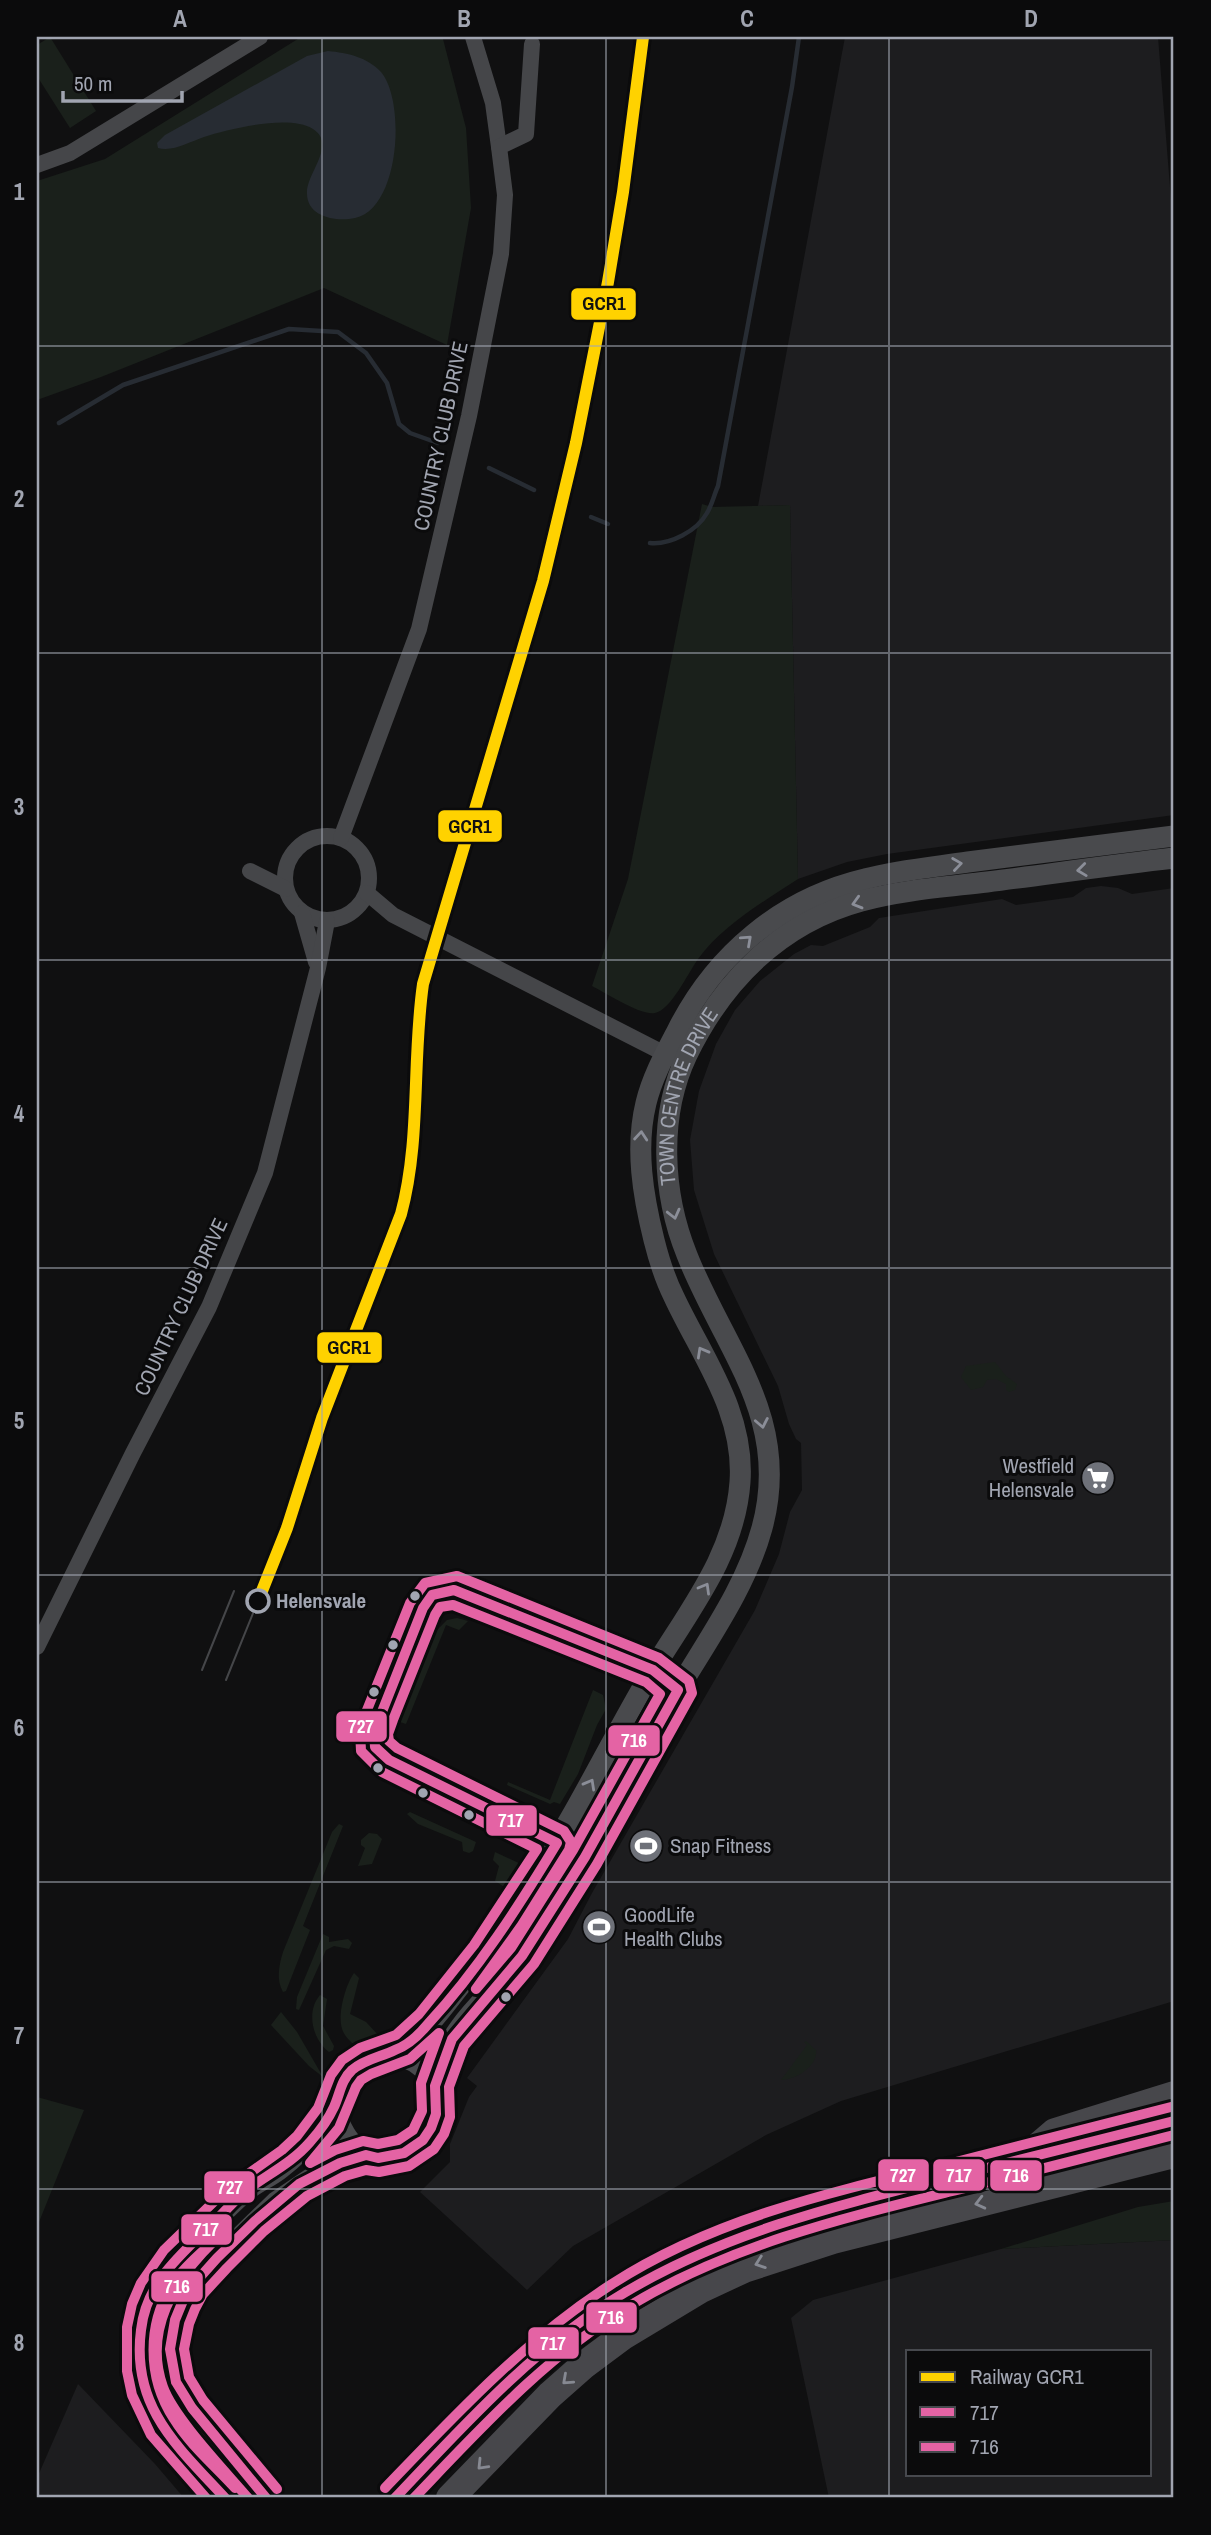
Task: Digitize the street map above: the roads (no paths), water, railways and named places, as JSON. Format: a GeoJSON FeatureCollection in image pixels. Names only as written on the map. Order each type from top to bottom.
{"type":"FeatureCollection","features":[{"type":"Feature","properties":{"kind":"highway"},"geometry":{"type":"LineString","coordinates":[[1024,2159],[1055,2132],[1174,2095]]}},
{"type":"Feature","properties":{"kind":"highway"},"geometry":{"type":"LineString","coordinates":[[395,2498],[508,2381],[542,2351],[621,2294],[696,2253],[776,2223],[821,2210],[1174,2121]]}},
{"type":"Feature","properties":{"kind":"highway"},"geometry":{"type":"LineString","coordinates":[[450,2498],[541,2404],[584,2365],[623,2336],[701,2289],[744,2269],[802,2249],[1174,2154]]}},
{"type":"Feature","properties":{"kind":"highway"},"geometry":{"type":"LineString","coordinates":[[1070,2181],[1133,2180],[1174,2172]]}},
{"type":"Feature","properties":{"kind":"street"},"geometry":{"type":"LineString","coordinates":[[37,165],[70,153],[260,37]]}},
{"type":"Feature","properties":{"kind":"street","name":"COUNTRY CLUB DRIVE"},"geometry":{"type":"LineString","coordinates":[[341,838],[419,629],[470,416],[501,254],[505,195],[499,147],[493,103],[473,37]]}},
{"type":"Feature","properties":{"kind":"street"},"geometry":{"type":"LineString","coordinates":[[499,147],[526,134],[532,44]]}},
{"type":"Feature","properties":{"kind":"street"},"geometry":{"type":"LineString","coordinates":[[302,913],[327,921],[346,916],[360,905],[367,893],[369,881],[368,866],[357,848],[341,838],[321,836],[308,840],[294,851],[286,868],[284,877],[288,896],[302,913],[318,968]]}},
{"type":"Feature","properties":{"kind":"street","name":"TOWN CENTRE DRIVE"},"geometry":{"type":"LineString","coordinates":[[435,2086],[452,2039],[522,1956],[585,1857],[743,1580],[763,1527],[769,1487],[766,1445],[758,1402],[691,1267],[670,1195],[666,1162],[677,1084],[675,1058],[694,1001],[723,962],[762,927],[804,901],[843,885],[894,873],[1174,836]]}},
{"type":"Feature","properties":{"kind":"street"},"geometry":{"type":"LineString","coordinates":[[1099,846],[1110,852],[1148,849],[1167,859]]}},
{"type":"Feature","properties":{"kind":"street","name":"TOWN CENTRE DRIVE"},"geometry":{"type":"LineString","coordinates":[[385,2055],[407,2045],[433,2020],[489,1950],[557,1843],[653,1670],[710,1580],[736,1511],[741,1461],[735,1426],[727,1400],[663,1273],[644,1196],[640,1147],[645,1107],[675,1058],[744,969],[776,942],[836,909],[885,896],[1167,859]]}},
{"type":"Feature","properties":{"kind":"street"},"geometry":{"type":"LineString","coordinates":[[286,868],[250,871],[286,889]]}},
{"type":"Feature","properties":{"kind":"street"},"geometry":{"type":"LineString","coordinates":[[367,893],[393,915],[675,1058]]}},
{"type":"Feature","properties":{"kind":"street"},"geometry":{"type":"LineString","coordinates":[[354,910],[393,915]]}},
{"type":"Feature","properties":{"kind":"street","name":"COUNTRY CLUB DRIVE"},"geometry":{"type":"LineString","coordinates":[[37,1647],[133,1452],[209,1307],[265,1173],[318,968],[327,921]]}},
{"type":"Feature","properties":{"kind":"street"},"geometry":{"type":"LineString","coordinates":[[557,1843],[585,1857]]}},
{"type":"Feature","properties":{"kind":"street"},"geometry":{"type":"LineString","coordinates":[[385,2055],[407,2058],[427,2071],[435,2086],[436,2115],[424,2140],[414,2148],[394,2157],[378,2158],[366,2155],[350,2142],[342,2130],[336,2103],[338,2090],[353,2069],[369,2058],[385,2055]]}},
{"type":"Feature","properties":{"kind":"street"},"geometry":{"type":"LineString","coordinates":[[225,2498],[172,2440],[151,2408],[140,2366],[140,2339],[145,2313],[156,2284],[176,2258],[246,2191],[281,2169],[303,2150],[336,2103]]}},
{"type":"Feature","properties":{"kind":"street"},"geometry":{"type":"LineString","coordinates":[[266,2498],[192,2408],[176,2382],[170,2349],[175,2320],[182,2303],[203,2273],[276,2202],[319,2172],[366,2155]]}},
{"type":"Feature","properties":{"kind":"waterway"},"geometry":{"type":"LineString","coordinates":[[650,543],[666,542],[697,526],[709,510],[718,486],[799,37]]}},
{"type":"Feature","properties":{"kind":"waterway"},"geometry":{"type":"LineString","coordinates":[[59,423],[123,385],[289,329],[338,332],[366,353],[387,383],[399,424],[410,433],[438,443]]}},
{"type":"Feature","properties":{"kind":"waterway"},"geometry":{"type":"LineString","coordinates":[[489,468],[534,490]]}},
{"type":"Feature","properties":{"kind":"waterway"},"geometry":{"type":"LineString","coordinates":[[591,517],[608,524]]}},
{"type":"Feature","properties":{"kind":"tram line"},"geometry":{"type":"LineString","coordinates":[[202,1670],[234,1591]]}},
{"type":"Feature","properties":{"kind":"tram line"},"geometry":{"type":"LineString","coordinates":[[226,1680],[258,1601]]}},
{"type":"Feature","properties":{"kind":"rail line","name":"GCR1"},"geometry":{"type":"LineString","coordinates":[[258,1601],[287,1528],[322,1418],[401,1214],[414,1129],[423,984],[543,581],[576,443],[623,192],[643,37]]}},
{"type":"Feature","properties":{"kind":"place","name":"Westfield Helensvale"},"geometry":{"type":"Point","coordinates":[1098,1478]}},
{"type":"Feature","properties":{"kind":"place","name":"Helensvale"},"geometry":{"type":"Point","coordinates":[258,1601]}},
{"type":"Feature","properties":{"kind":"place","name":"Snap Fitness"},"geometry":{"type":"Point","coordinates":[646,1846]}},
{"type":"Feature","properties":{"kind":"place","name":"GoodLife Health Clubs"},"geometry":{"type":"Point","coordinates":[599,1927]}}]}
